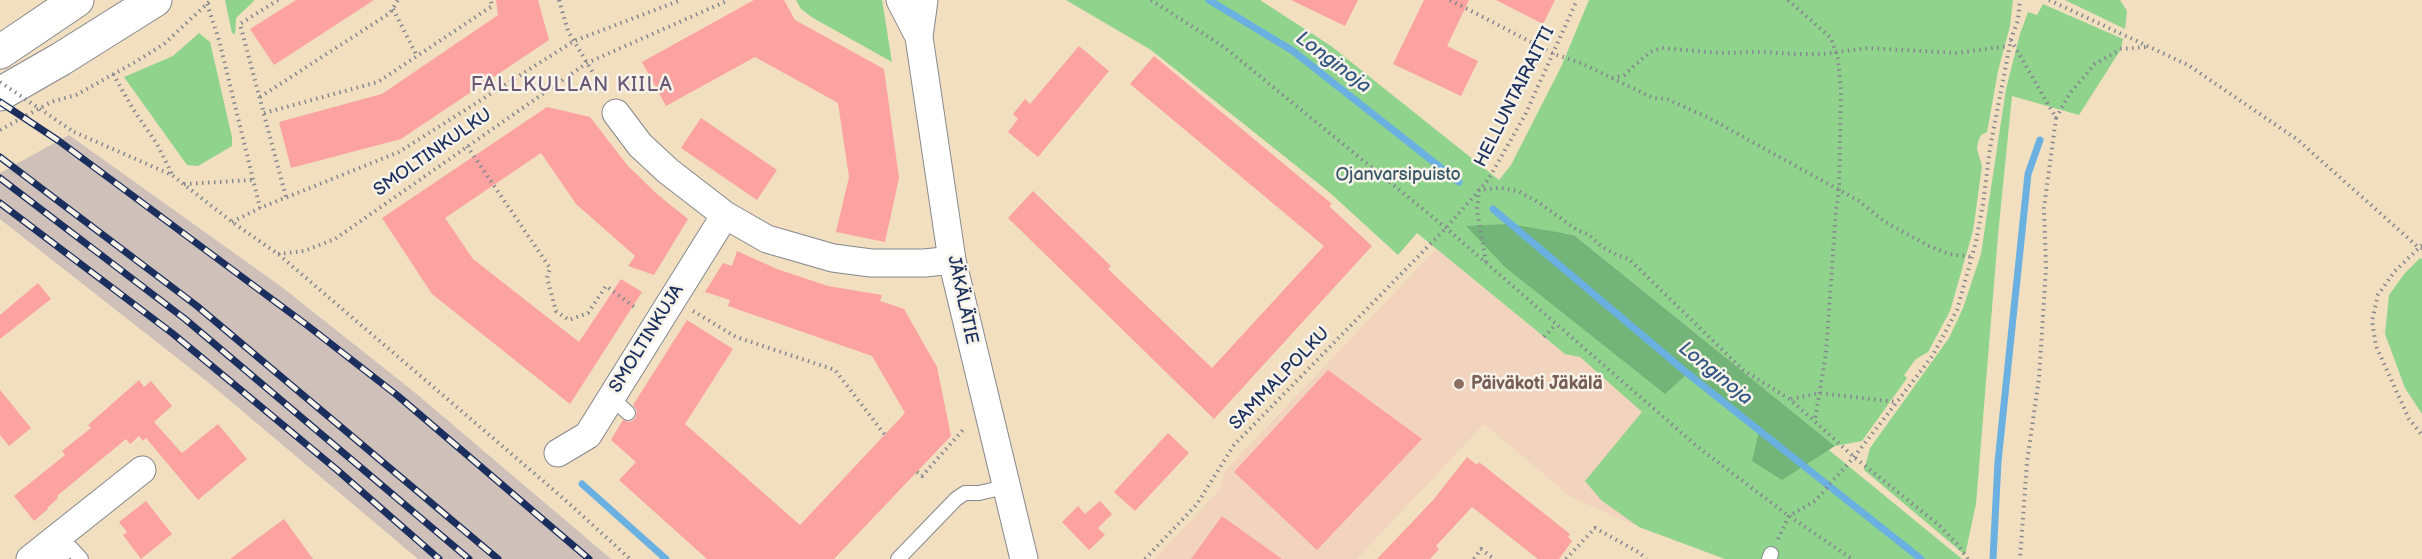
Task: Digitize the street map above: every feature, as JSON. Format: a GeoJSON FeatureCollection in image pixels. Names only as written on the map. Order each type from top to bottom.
{"type":"FeatureCollection","features":[{"type":"Feature","properties":{"kind":"main road"},"geometry":{"type":"LineString","coordinates":[[0,52],[77,0]]}},
{"type":"Feature","properties":{"kind":"main road"},"geometry":{"type":"LineString","coordinates":[[0,94],[62,59],[155,0]]}},
{"type":"Feature","properties":{"kind":"street","name":"JÄKÄLÄTIE"},"geometry":{"type":"LineString","coordinates":[[900,0],[919,37]]}},
{"type":"Feature","properties":{"kind":"street","name":"JÄKÄLÄTIE"},"geometry":{"type":"LineString","coordinates":[[924,0],[919,37],[952,260],[1024,559]]}},
{"type":"Feature","properties":{"kind":"street"},"geometry":{"type":"LineString","coordinates":[[616,113],[647,152],[668,171],[725,214],[768,239],[833,258],[871,263],[952,260]]}},
{"type":"Feature","properties":{"kind":"street","name":"SMOLTINKUJA"},"geometry":{"type":"LineString","coordinates":[[558,453],[588,435],[620,405],[725,214]]}},
{"type":"Feature","properties":{"kind":"street"},"geometry":{"type":"LineString","coordinates":[[30,559],[142,470]]}},
{"type":"Feature","properties":{"kind":"lane"},"geometry":{"type":"LineString","coordinates":[[898,559],[956,499],[965,494],[1005,486]]}},
{"type":"Feature","properties":{"kind":"lane"},"geometry":{"type":"LineString","coordinates":[[57,559],[71,548],[81,559]]}},
{"type":"Feature","properties":{"kind":"path"},"geometry":{"type":"LineString","coordinates":[[0,130],[51,102],[76,95],[164,44],[211,0]]}},
{"type":"Feature","properties":{"kind":"path"},"geometry":{"type":"LineString","coordinates":[[278,0],[240,24],[286,197]]}},
{"type":"Feature","properties":{"kind":"path"},"geometry":{"type":"LineString","coordinates":[[260,97],[390,13],[398,0]]}},
{"type":"Feature","properties":{"kind":"path"},"geometry":{"type":"LineString","coordinates":[[264,113],[378,82],[492,6],[491,0]]}},
{"type":"Feature","properties":{"kind":"path"},"geometry":{"type":"LineString","coordinates":[[559,0],[574,41],[616,113]]}},
{"type":"Feature","properties":{"kind":"path","name":"SMOLTINKULKU"},"geometry":{"type":"LineString","coordinates":[[232,222],[286,197],[399,152],[574,41],[681,0]]}},
{"type":"Feature","properties":{"kind":"path","name":"SMOLTINKULKU"},"geometry":{"type":"LineString","coordinates":[[278,254],[304,251],[335,239],[587,63],[729,0]]}},
{"type":"Feature","properties":{"kind":"path"},"geometry":{"type":"LineString","coordinates":[[1151,0],[1224,47],[1446,228],[1699,448],[1789,516],[1852,559]]}},
{"type":"Feature","properties":{"kind":"path"},"geometry":{"type":"LineString","coordinates":[[1450,0],[1554,54],[1581,63],[1653,98],[1667,99],[1709,118],[1859,201],[1885,222],[1929,246],[1949,255],[1973,257]]}},
{"type":"Feature","properties":{"kind":"path","name":"HELLUNTAIRAITTI"},"geometry":{"type":"LineString","coordinates":[[1446,228],[1488,180],[1503,155],[1554,54],[1577,0]]}},
{"type":"Feature","properties":{"kind":"path"},"geometry":{"type":"LineString","coordinates":[[1788,0],[1832,38],[1841,92],[1839,191],[1826,353],[1814,421]]}},
{"type":"Feature","properties":{"kind":"path"},"geometry":{"type":"LineString","coordinates":[[1770,556],[1789,516],[1815,501],[1854,457],[1933,355],[1947,330],[1964,290],[1973,257],[1990,148],[2009,46],[2018,20],[2020,0]]}},
{"type":"Feature","properties":{"kind":"path"},"geometry":{"type":"LineString","coordinates":[[2049,0],[2188,65],[2298,140],[2421,247],[2394,272],[2378,295],[2372,321],[2376,346],[2409,419],[2422,435]]}},
{"type":"Feature","properties":{"kind":"path"},"geometry":{"type":"LineString","coordinates":[[207,4],[219,40],[260,208]]}},
{"type":"Feature","properties":{"kind":"path"},"geometry":{"type":"LineString","coordinates":[[393,8],[417,56]]}},
{"type":"Feature","properties":{"kind":"path"},"geometry":{"type":"LineString","coordinates":[[2011,39],[2056,118]]}},
{"type":"Feature","properties":{"kind":"path"},"geometry":{"type":"LineString","coordinates":[[1611,78],[1624,75],[1650,52],[1662,48],[1721,53],[1804,54],[1868,48],[1956,53],[2009,46]]}},
{"type":"Feature","properties":{"kind":"path"},"geometry":{"type":"LineString","coordinates":[[2020,559],[2027,462],[2039,378],[2046,268],[2044,208],[2056,118],[2070,93],[2095,64],[2121,49],[2149,47]]}},
{"type":"Feature","properties":{"kind":"path"},"geometry":{"type":"LineString","coordinates":[[113,74],[157,144],[172,175]]}},
{"type":"Feature","properties":{"kind":"path"},"geometry":{"type":"LineString","coordinates":[[0,82],[74,132],[172,175],[232,222],[278,254],[563,498],[630,559]]}},
{"type":"Feature","properties":{"kind":"path"},"geometry":{"type":"LineString","coordinates":[[466,146],[550,268],[547,278],[556,311],[569,320],[588,313],[606,286],[638,309]]}},
{"type":"Feature","properties":{"kind":"path"},"geometry":{"type":"LineString","coordinates":[[183,184],[252,180]]}},
{"type":"Feature","properties":{"kind":"path"},"geometry":{"type":"LineString","coordinates":[[1486,263],[1478,211],[1479,190],[1500,188],[1518,191],[1538,202],[1577,230],[1588,234],[1601,246],[1629,259],[1743,370],[1791,400],[1854,457],[1939,525],[1957,543],[1968,559]]}},
{"type":"Feature","properties":{"kind":"path","name":"SAMMALPOLKU"},"geometry":{"type":"LineString","coordinates":[[1145,559],[1197,504],[1234,445],[1446,228]]}},
{"type":"Feature","properties":{"kind":"path"},"geometry":{"type":"LineString","coordinates":[[685,306],[736,337],[835,370],[885,435]]}},
{"type":"Feature","properties":{"kind":"path"},"geometry":{"type":"LineString","coordinates":[[1544,337],[1556,324]]}},
{"type":"Feature","properties":{"kind":"path"},"geometry":{"type":"LineString","coordinates":[[1791,400],[1819,393],[1897,402]]}},
{"type":"Feature","properties":{"kind":"path"},"geometry":{"type":"LineString","coordinates":[[917,471],[922,476],[963,430]]}},
{"type":"Feature","properties":{"kind":"path"},"geometry":{"type":"LineString","coordinates":[[1566,559],[1595,528],[1640,553],[1646,559]]}},
{"type":"Feature","properties":{"kind":"path"},"geometry":{"type":"LineString","coordinates":[[1474,559],[1481,549],[1494,559]]}},
{"type":"Feature","properties":{"kind":"shaded area"},"geometry":{"type":"Polygon","coordinates":[[[69,135],[283,288],[413,391],[611,559],[418,559],[209,383],[0,219],[0,173],[69,135]]]}},
{"type":"Feature","properties":{"kind":"shaded area","name":"Päiväkoti Jäkälä"},"geometry":{"type":"Polygon","coordinates":[[[1436,249],[1565,354],[1580,357],[1643,412],[1725,559],[1639,527],[1571,497],[1484,424],[1357,559],[1155,559],[1221,488],[1224,472],[1436,249]]]}},
{"type":"Feature","properties":{"kind":"green space"},"geometry":{"type":"Polygon","coordinates":[[[225,0],[255,0],[236,18],[235,34],[232,33],[225,0]]]}},
{"type":"Feature","properties":{"kind":"green space"},"geometry":{"type":"Polygon","coordinates":[[[796,0],[882,0],[892,62],[813,18],[801,9],[796,0]]]}},
{"type":"Feature","properties":{"kind":"green space","name":"Ojanvarsipuisto"},"geometry":{"type":"Polygon","coordinates":[[[1066,0],[1260,0],[1331,46],[1499,180],[1511,165],[1561,67],[1589,0],[2013,0],[2010,26],[1998,71],[1987,132],[1981,135],[1978,142],[1977,149],[1982,166],[1973,231],[1950,311],[1928,352],[1916,359],[1904,375],[1907,378],[1862,441],[1835,446],[1574,235],[1564,233],[1962,559],[1725,559],[1639,527],[1601,500],[1585,481],[1642,412],[1580,357],[1565,354],[1417,233],[1398,255],[1329,192],[1151,50],[1066,0]]]}},
{"type":"Feature","properties":{"kind":"green space"},"geometry":{"type":"Polygon","coordinates":[[[2065,0],[2120,0],[2127,11],[2125,29],[2065,0]]]}},
{"type":"Feature","properties":{"kind":"green space"},"geometry":{"type":"Polygon","coordinates":[[[2043,4],[2123,39],[2121,49],[2079,115],[2012,96],[1976,504],[1965,555],[1864,470],[1870,448],[1949,338],[1963,308],[1981,254],[2006,89],[2020,34],[2028,12],[2037,15],[2043,4]]]}},
{"type":"Feature","properties":{"kind":"green space"},"geometry":{"type":"Polygon","coordinates":[[[199,33],[210,42],[232,137],[232,146],[198,166],[187,165],[124,77],[173,56],[199,33]]]}},
{"type":"Feature","properties":{"kind":"green space"},"geometry":{"type":"Polygon","coordinates":[[[1510,224],[1574,235],[1835,446],[1782,480],[1752,461],[1759,431],[1687,374],[1665,394],[1505,267],[1466,226],[1510,224]]]}},
{"type":"Feature","properties":{"kind":"green space"},"geometry":{"type":"Polygon","coordinates":[[[2420,258],[2422,259],[2422,414],[2405,388],[2385,334],[2389,295],[2405,273],[2420,258]]]}},
{"type":"Feature","properties":{"kind":"building"},"geometry":{"type":"Polygon","coordinates":[[[296,0],[374,0],[274,65],[250,29],[296,0]]]}},
{"type":"Feature","properties":{"kind":"building"},"geometry":{"type":"Polygon","coordinates":[[[496,0],[538,0],[549,40],[401,139],[291,168],[279,122],[382,94],[498,15],[496,0]]]}},
{"type":"Feature","properties":{"kind":"building"},"geometry":{"type":"Polygon","coordinates":[[[754,0],[784,0],[795,20],[884,69],[899,178],[885,242],[836,232],[849,177],[838,103],[755,57],[666,106],[642,62],[754,0]]]}},
{"type":"Feature","properties":{"kind":"building"},"geometry":{"type":"Polygon","coordinates":[[[1291,0],[1358,0],[1345,26],[1291,0]]]}},
{"type":"Feature","properties":{"kind":"building"},"geometry":{"type":"Polygon","coordinates":[[[1424,0],[1469,0],[1447,46],[1478,61],[1461,96],[1393,64],[1424,0]]]}},
{"type":"Feature","properties":{"kind":"building"},"geometry":{"type":"Polygon","coordinates":[[[1496,0],[1555,0],[1543,24],[1496,0]]]}},
{"type":"Feature","properties":{"kind":"building"},"geometry":{"type":"Polygon","coordinates":[[[1079,46],[1109,71],[1038,157],[1008,132],[1018,119],[1013,114],[1025,99],[1030,104],[1079,46]]]}},
{"type":"Feature","properties":{"kind":"building"},"geometry":{"type":"Polygon","coordinates":[[[1154,56],[1332,204],[1329,206],[1372,246],[1214,419],[1008,218],[1033,191],[1111,266],[1108,269],[1212,368],[1324,246],[1130,84],[1154,56]]]}},
{"type":"Feature","properties":{"kind":"building"},"geometry":{"type":"Polygon","coordinates":[[[547,107],[590,117],[628,166],[658,195],[688,219],[654,275],[628,266],[635,256],[576,204],[541,153],[445,218],[473,259],[579,342],[621,279],[642,292],[570,404],[432,294],[382,218],[547,107]]]}},
{"type":"Feature","properties":{"kind":"building"},"geometry":{"type":"Polygon","coordinates":[[[701,118],[777,170],[757,200],[681,148],[701,118]]]}},
{"type":"Feature","properties":{"kind":"building"},"geometry":{"type":"Polygon","coordinates":[[[737,251],[777,269],[828,286],[882,295],[880,301],[904,309],[937,367],[951,436],[834,559],[707,559],[619,480],[636,462],[611,440],[623,420],[630,422],[635,419],[637,411],[633,405],[687,320],[733,349],[685,424],[800,525],[905,413],[872,356],[728,306],[730,300],[705,292],[723,263],[732,266],[737,251]]]}},
{"type":"Feature","properties":{"kind":"building"},"geometry":{"type":"Polygon","coordinates":[[[38,283],[51,299],[0,339],[0,315],[38,283]]]}},
{"type":"Feature","properties":{"kind":"building"},"geometry":{"type":"Polygon","coordinates":[[[1328,370],[1422,439],[1317,550],[1234,472],[1328,370]]]}},
{"type":"Feature","properties":{"kind":"building"},"geometry":{"type":"Polygon","coordinates":[[[139,380],[144,387],[151,381],[172,406],[154,422],[182,453],[218,424],[247,459],[198,500],[146,438],[143,441],[139,436],[130,444],[126,439],[57,496],[58,498],[48,509],[34,521],[14,496],[65,455],[62,451],[91,428],[88,425],[139,380]]]}},
{"type":"Feature","properties":{"kind":"building"},"geometry":{"type":"Polygon","coordinates":[[[0,390],[31,428],[9,446],[0,435],[0,390]]]}},
{"type":"Feature","properties":{"kind":"building"},"geometry":{"type":"Polygon","coordinates":[[[1168,433],[1189,453],[1135,511],[1114,492],[1168,433]]]}},
{"type":"Feature","properties":{"kind":"building"},"geometry":{"type":"Polygon","coordinates":[[[1467,457],[1477,465],[1479,462],[1570,534],[1568,537],[1572,541],[1559,559],[1538,559],[1472,507],[1436,546],[1439,549],[1430,559],[1377,559],[1434,499],[1467,457]]]}},
{"type":"Feature","properties":{"kind":"building"},"geometry":{"type":"Polygon","coordinates":[[[146,501],[172,534],[141,559],[123,535],[127,532],[119,522],[146,501]]]}},
{"type":"Feature","properties":{"kind":"building"},"geometry":{"type":"Polygon","coordinates":[[[1100,501],[1112,514],[1098,528],[1105,535],[1089,550],[1062,522],[1078,506],[1085,514],[1100,501]]]}},
{"type":"Feature","properties":{"kind":"building"},"geometry":{"type":"Polygon","coordinates":[[[1222,516],[1282,559],[1191,559],[1222,516]]]}},
{"type":"Feature","properties":{"kind":"building"},"geometry":{"type":"Polygon","coordinates":[[[284,519],[313,559],[230,559],[284,519]]]}},
{"type":"Feature","properties":{"kind":"waterway","name":"Longinoja"},"geometry":{"type":"LineString","coordinates":[[1209,0],[1293,51],[1459,182]]}},
{"type":"Feature","properties":{"kind":"waterway"},"geometry":{"type":"LineString","coordinates":[[1993,559],[1998,462],[2028,174],[2040,140]]}},
{"type":"Feature","properties":{"kind":"waterway","name":"Longinoja"},"geometry":{"type":"LineString","coordinates":[[1493,209],[1687,373],[1921,559]]}},
{"type":"Feature","properties":{"kind":"waterway"},"geometry":{"type":"LineString","coordinates":[[582,484],[666,559]]}},
{"type":"Feature","properties":{"kind":"railway"},"geometry":{"type":"LineString","coordinates":[[0,102],[59,141],[308,326],[398,396],[589,559]]}},
{"type":"Feature","properties":{"kind":"railway"},"geometry":{"type":"LineString","coordinates":[[0,157],[197,306],[498,559]]}},
{"type":"Feature","properties":{"kind":"railway"},"geometry":{"type":"LineString","coordinates":[[0,178],[185,319],[469,559]]}},
{"type":"Feature","properties":{"kind":"railway"},"geometry":{"type":"LineString","coordinates":[[0,203],[172,333],[336,469],[439,559]]}},
{"type":"Feature","properties":{"kind":"place","name":"Päiväkoti Jäkälä"},"geometry":{"type":"Point","coordinates":[1459,384]}},
{"type":"Feature","properties":{"kind":"district","name":"FALLKULLAN KIILA"},"geometry":{"type":"Point","coordinates":[572,86]}}]}
